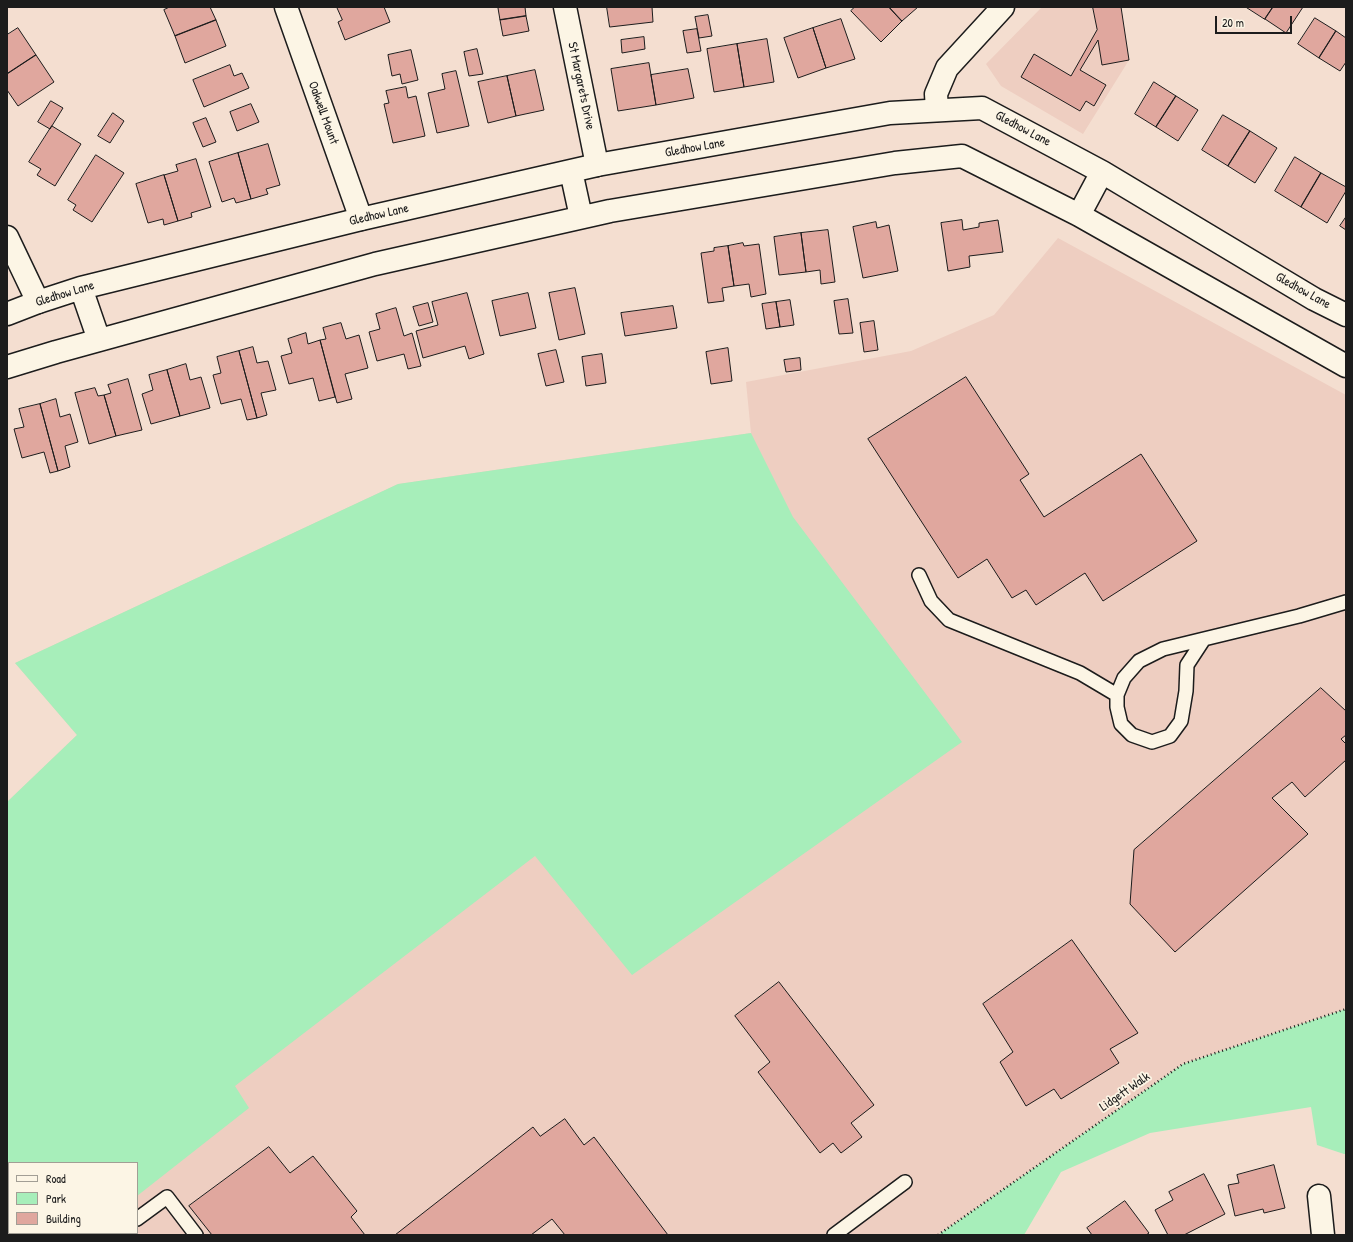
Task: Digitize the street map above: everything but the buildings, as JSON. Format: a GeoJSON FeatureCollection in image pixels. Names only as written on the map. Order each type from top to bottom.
{"type":"FeatureCollection","features":[{"type":"Feature","properties":{"kind":"street","name":"Oakwell Mount"},"geometry":{"type":"LineString","coordinates":[[286,7],[361,219]]}},
{"type":"Feature","properties":{"kind":"street","name":"St Margarets Drive"},"geometry":{"type":"LineString","coordinates":[[565,7],[597,165]]}},
{"type":"Feature","properties":{"kind":"street"},"geometry":{"type":"LineString","coordinates":[[937,110],[936,94],[947,68],[1003,7]]}},
{"type":"Feature","properties":{"kind":"street","name":"Gledhow Lane"},"geometry":{"type":"LineString","coordinates":[[7,314],[81,288],[361,219],[597,165],[890,113],[982,108],[1102,172],[1314,299],[1346,315]]}},
{"type":"Feature","properties":{"kind":"street"},"geometry":{"type":"LineString","coordinates":[[7,367],[56,352],[375,264],[581,217],[888,165],[962,156],[1079,215],[1346,366]]}},
{"type":"Feature","properties":{"kind":"street"},"geometry":{"type":"LineString","coordinates":[[571,171],[581,217]]}},
{"type":"Feature","properties":{"kind":"street"},"geometry":{"type":"LineString","coordinates":[[1079,215],[1102,172]]}},
{"type":"Feature","properties":{"kind":"street"},"geometry":{"type":"LineString","coordinates":[[7,237],[38,302]]}},
{"type":"Feature","properties":{"kind":"street"},"geometry":{"type":"LineString","coordinates":[[81,288],[99,340]]}},
{"type":"Feature","properties":{"kind":"street"},"geometry":{"type":"LineString","coordinates":[[1319,1196],[1323,1235]]}},
{"type":"Feature","properties":{"kind":"lane"},"geometry":{"type":"LineString","coordinates":[[919,575],[931,601],[949,620],[1080,673],[1117,695]]}},
{"type":"Feature","properties":{"kind":"lane"},"geometry":{"type":"LineString","coordinates":[[1204,638],[1187,665],[1186,691],[1181,721],[1170,736],[1152,742],[1132,735],[1121,724],[1117,707],[1117,695],[1124,678],[1139,661],[1163,649],[1204,638],[1299,616],[1346,602]]}},
{"type":"Feature","properties":{"kind":"lane"},"geometry":{"type":"LineString","coordinates":[[834,1235],[905,1182]]}},
{"type":"Feature","properties":{"kind":"lane"},"geometry":{"type":"LineString","coordinates":[[138,1218],[167,1197],[196,1235]]}},
{"type":"Feature","properties":{"kind":"path","name":"Lidgett Walk"},"geometry":{"type":"LineString","coordinates":[[938,1235],[1183,1064],[1346,1009]]}},
{"type":"Feature","properties":{"kind":"shaded area"},"geometry":{"type":"Polygon","coordinates":[[[1042,7],[1121,7],[1129,60],[1083,134],[1001,86],[986,64],[1042,7]]]}},
{"type":"Feature","properties":{"kind":"shaded area"},"geometry":{"type":"Polygon","coordinates":[[[1058,238],[1346,395],[1346,1009],[1183,1064],[938,1235],[7,1235],[7,802],[77,735],[15,663],[398,484],[751,433],[746,382],[911,351],[994,315],[1058,238]]]}},
{"type":"Feature","properties":{"kind":"green space"},"geometry":{"type":"Polygon","coordinates":[[[751,433],[793,517],[962,742],[632,975],[535,856],[235,1086],[249,1108],[138,1195],[138,1162],[8,1162],[8,1234],[88,1234],[7,1235],[7,802],[77,735],[15,663],[398,484],[751,433]]]}},
{"type":"Feature","properties":{"kind":"green space"},"geometry":{"type":"Polygon","coordinates":[[[1346,1009],[1346,1154],[1317,1145],[1311,1107],[1150,1133],[1061,1172],[1024,1235],[938,1235],[1183,1064],[1346,1009]]]}}]}
